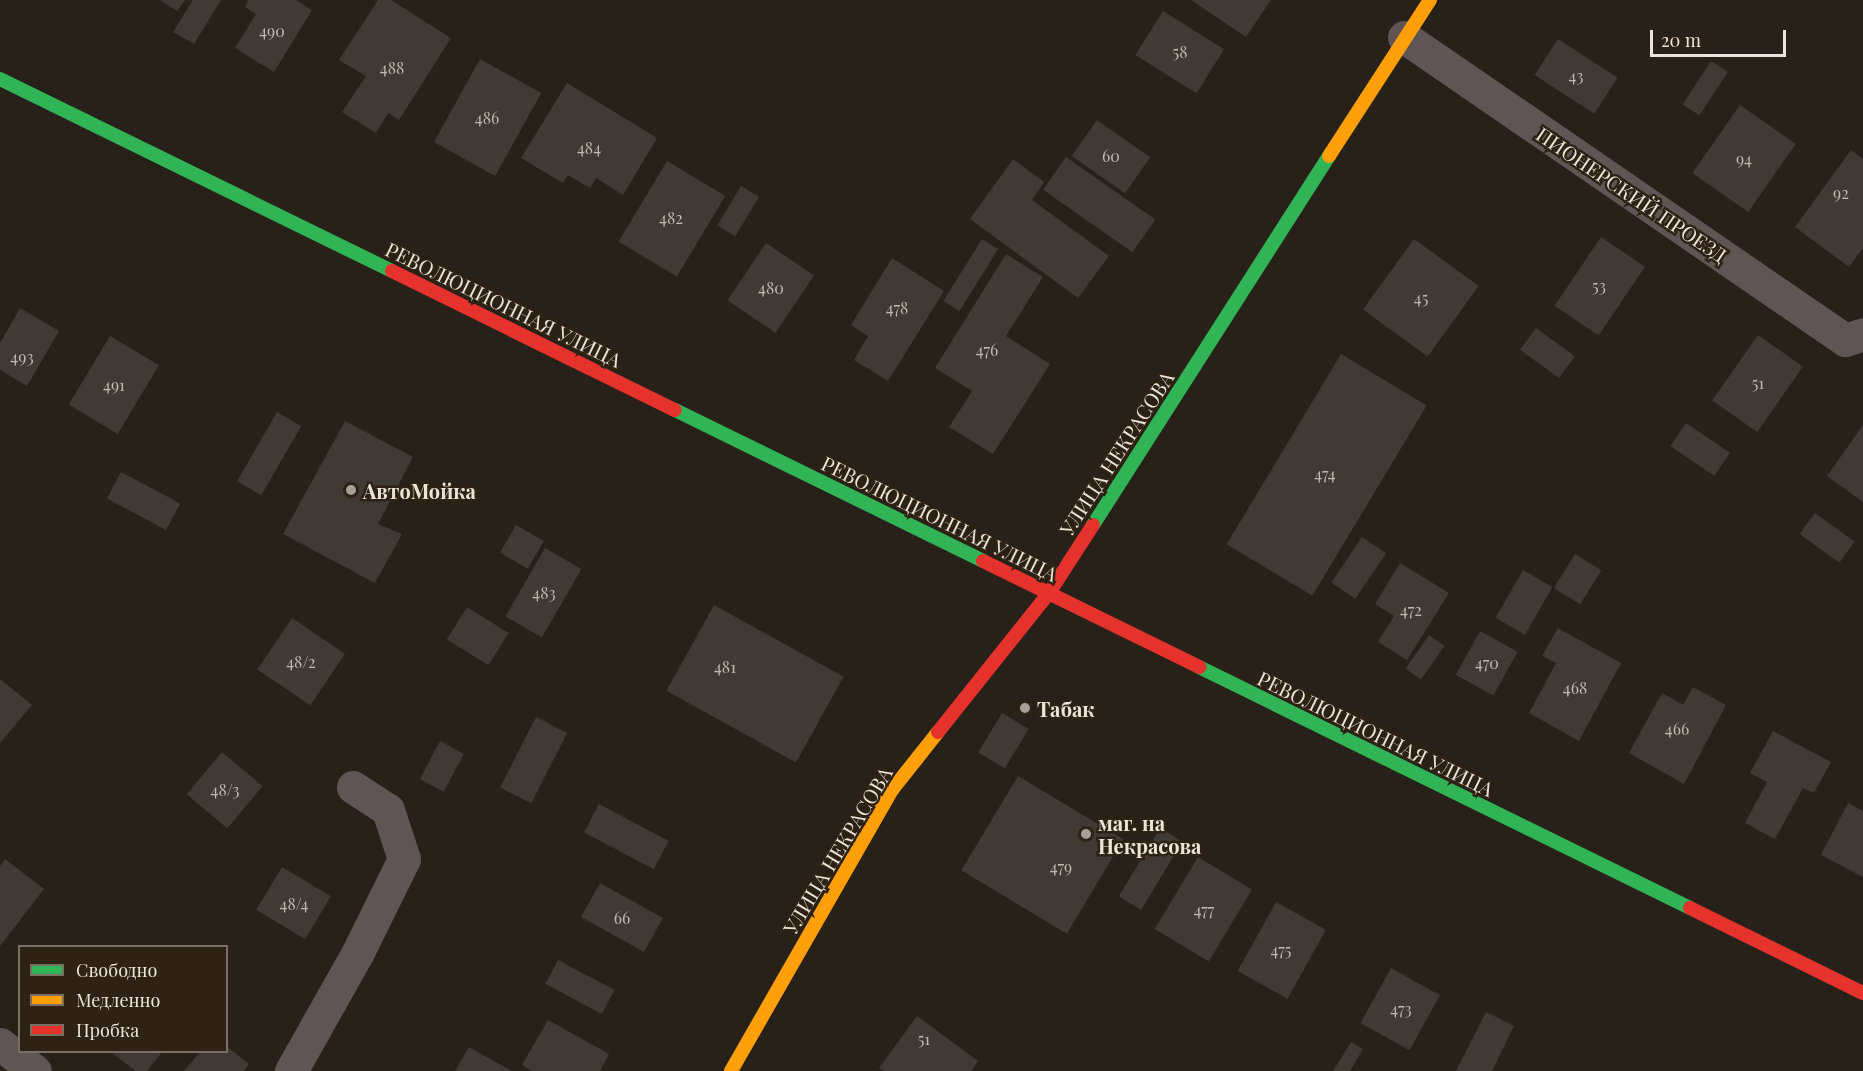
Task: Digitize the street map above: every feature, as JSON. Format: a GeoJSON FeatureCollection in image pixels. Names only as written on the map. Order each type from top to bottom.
{"type":"FeatureCollection","features":[{"type":"Feature","properties":{"kind":"street","name":"УЛИЦА НЕКРАСОВА"},"geometry":{"type":"LineString","coordinates":[[731,1071],[892,790],[1049,593],[1404,37],[1430,0]]}},
{"type":"Feature","properties":{"kind":"street","name":"ПИОНЕРСКИЙ ПРОЕЗД"},"geometry":{"type":"LineString","coordinates":[[1404,37],[1845,340],[1863,334]]}},
{"type":"Feature","properties":{"kind":"street","name":"РЕВОЛЮЦИОННАЯ УЛИЦА"},"geometry":{"type":"LineString","coordinates":[[0,79],[1863,993]]}},
{"type":"Feature","properties":{"kind":"street"},"geometry":{"type":"LineString","coordinates":[[291,1071],[357,954],[404,859],[388,810],[353,787]]}},
{"type":"Feature","properties":{"kind":"street"},"geometry":{"type":"LineString","coordinates":[[0,1044],[35,1071]]}},
{"type":"Feature","properties":{"kind":"building"},"geometry":{"type":"Polygon","coordinates":[[[160,0],[185,0],[177,11],[160,0]]]}},
{"type":"Feature","properties":{"kind":"building"},"geometry":{"type":"Polygon","coordinates":[[[193,0],[221,0],[194,44],[173,32],[193,0]]]}},
{"type":"Feature","properties":{"kind":"building"},"geometry":{"type":"Polygon","coordinates":[[[249,0],[296,0],[312,10],[274,72],[235,48],[256,14],[245,7],[249,0]]]}},
{"type":"Feature","properties":{"kind":"building"},"geometry":{"type":"Polygon","coordinates":[[[378,0],[391,0],[451,38],[399,120],[388,113],[376,133],[342,112],[366,76],[339,60],[378,0]]]}},
{"type":"Feature","properties":{"kind":"building"},"geometry":{"type":"Polygon","coordinates":[[[1191,0],[1271,0],[1246,37],[1191,0]]]}},
{"type":"Feature","properties":{"kind":"building"},"geometry":{"type":"Polygon","coordinates":[[[1163,11],[1224,49],[1197,93],[1135,55],[1163,11]]]}},
{"type":"Feature","properties":{"kind":"building"},"geometry":{"type":"Polygon","coordinates":[[[1558,39],[1618,78],[1594,114],[1535,75],[1558,39]]]}},
{"type":"Feature","properties":{"kind":"building"},"geometry":{"type":"Polygon","coordinates":[[[480,59],[541,93],[495,176],[434,142],[480,59]]]}},
{"type":"Feature","properties":{"kind":"building"},"geometry":{"type":"Polygon","coordinates":[[[1711,61],[1728,72],[1699,116],[1683,105],[1711,61]]]}},
{"type":"Feature","properties":{"kind":"building"},"geometry":{"type":"Polygon","coordinates":[[[567,83],[657,138],[623,195],[596,178],[590,188],[568,175],[563,183],[521,158],[567,83]]]}},
{"type":"Feature","properties":{"kind":"building"},"geometry":{"type":"Polygon","coordinates":[[[1740,105],[1796,144],[1748,212],[1692,173],[1740,105]]]}},
{"type":"Feature","properties":{"kind":"building"},"geometry":{"type":"Polygon","coordinates":[[[1097,120],[1150,157],[1125,193],[1072,156],[1097,120]]]}},
{"type":"Feature","properties":{"kind":"building"},"geometry":{"type":"Polygon","coordinates":[[[1851,150],[1863,159],[1863,248],[1849,267],[1795,227],[1851,150]]]}},
{"type":"Feature","properties":{"kind":"building"},"geometry":{"type":"Polygon","coordinates":[[[1066,157],[1155,220],[1132,252],[1043,190],[1066,157]]]}},
{"type":"Feature","properties":{"kind":"building"},"geometry":{"type":"Polygon","coordinates":[[[1013,159],[1044,182],[1032,200],[1109,256],[1078,298],[970,219],[1013,159]]]}},
{"type":"Feature","properties":{"kind":"building"},"geometry":{"type":"Polygon","coordinates":[[[667,161],[725,196],[677,277],[619,242],[667,161]]]}},
{"type":"Feature","properties":{"kind":"building"},"geometry":{"type":"Polygon","coordinates":[[[741,186],[759,197],[735,236],[717,225],[741,186]]]}},
{"type":"Feature","properties":{"kind":"building"},"geometry":{"type":"Polygon","coordinates":[[[1601,237],[1645,267],[1599,335],[1555,306],[1601,237]]]}},
{"type":"Feature","properties":{"kind":"building"},"geometry":{"type":"Polygon","coordinates":[[[982,239],[998,249],[959,311],[943,301],[982,239]]]}},
{"type":"Feature","properties":{"kind":"building"},"geometry":{"type":"Polygon","coordinates":[[[1414,239],[1479,286],[1428,356],[1363,309],[1414,239]]]}},
{"type":"Feature","properties":{"kind":"building"},"geometry":{"type":"Polygon","coordinates":[[[766,243],[814,275],[775,333],[727,300],[766,243]]]}},
{"type":"Feature","properties":{"kind":"building"},"geometry":{"type":"Polygon","coordinates":[[[1006,254],[1043,277],[1006,336],[1050,364],[993,454],[949,427],[972,391],[935,368],[1006,254]]]}},
{"type":"Feature","properties":{"kind":"building"},"geometry":{"type":"Polygon","coordinates":[[[892,258],[944,291],[888,381],[854,360],[868,336],[851,325],[892,258]]]}},
{"type":"Feature","properties":{"kind":"building"},"geometry":{"type":"Polygon","coordinates":[[[20,308],[59,331],[27,386],[0,370],[0,343],[20,308]]]}},
{"type":"Feature","properties":{"kind":"building"},"geometry":{"type":"Polygon","coordinates":[[[1536,328],[1575,356],[1559,378],[1520,350],[1536,328]]]}},
{"type":"Feature","properties":{"kind":"building"},"geometry":{"type":"Polygon","coordinates":[[[1758,335],[1803,367],[1757,432],[1712,401],[1758,335]]]}},
{"type":"Feature","properties":{"kind":"building"},"geometry":{"type":"Polygon","coordinates":[[[110,336],[159,365],[118,434],[69,405],[110,336]]]}},
{"type":"Feature","properties":{"kind":"building"},"geometry":{"type":"Polygon","coordinates":[[[1341,354],[1427,406],[1312,596],[1227,544],[1341,354]]]}},
{"type":"Feature","properties":{"kind":"building"},"geometry":{"type":"Polygon","coordinates":[[[277,412],[301,426],[261,495],[237,481],[277,412]]]}},
{"type":"Feature","properties":{"kind":"building","name":"АвтоМойка"},"geometry":{"type":"Polygon","coordinates":[[[345,421],[413,457],[378,524],[402,534],[375,583],[283,534],[345,421]]]}},
{"type":"Feature","properties":{"kind":"building"},"geometry":{"type":"Polygon","coordinates":[[[1686,423],[1730,453],[1714,476],[1670,446],[1686,423]]]}},
{"type":"Feature","properties":{"kind":"building"},"geometry":{"type":"Polygon","coordinates":[[[1863,425],[1863,502],[1827,476],[1863,425]]]}},
{"type":"Feature","properties":{"kind":"building"},"geometry":{"type":"Polygon","coordinates":[[[121,472],[180,503],[166,530],[107,498],[121,472]]]}},
{"type":"Feature","properties":{"kind":"building"},"geometry":{"type":"Polygon","coordinates":[[[1815,513],[1855,542],[1839,563],[1800,534],[1815,513]]]}},
{"type":"Feature","properties":{"kind":"building"},"geometry":{"type":"Polygon","coordinates":[[[516,525],[544,541],[528,569],[500,553],[516,525]]]}},
{"type":"Feature","properties":{"kind":"building"},"geometry":{"type":"Polygon","coordinates":[[[1362,537],[1386,553],[1355,599],[1331,583],[1362,537]]]}},
{"type":"Feature","properties":{"kind":"building"},"geometry":{"type":"Polygon","coordinates":[[[545,548],[581,569],[542,637],[506,616],[545,548]]]}},
{"type":"Feature","properties":{"kind":"building"},"geometry":{"type":"Polygon","coordinates":[[[1575,554],[1601,570],[1580,604],[1554,588],[1575,554]]]}},
{"type":"Feature","properties":{"kind":"building"},"geometry":{"type":"Polygon","coordinates":[[[1400,563],[1449,593],[1407,660],[1378,642],[1394,616],[1375,604],[1400,563]]]}},
{"type":"Feature","properties":{"kind":"building"},"geometry":{"type":"Polygon","coordinates":[[[1523,570],[1552,587],[1525,635],[1496,618],[1523,570]]]}},
{"type":"Feature","properties":{"kind":"building"},"geometry":{"type":"Polygon","coordinates":[[[714,605],[843,677],[796,762],[666,691],[714,605]]]}},
{"type":"Feature","properties":{"kind":"building"},"geometry":{"type":"Polygon","coordinates":[[[467,607],[509,633],[488,665],[447,639],[467,607]]]}},
{"type":"Feature","properties":{"kind":"building"},"geometry":{"type":"Polygon","coordinates":[[[292,618],[345,654],[310,705],[257,669],[292,618]]]}},
{"type":"Feature","properties":{"kind":"building"},"geometry":{"type":"Polygon","coordinates":[[[1558,628],[1621,663],[1579,741],[1529,713],[1556,663],[1542,656],[1558,628]]]}},
{"type":"Feature","properties":{"kind":"building"},"geometry":{"type":"Polygon","coordinates":[[[1480,631],[1518,652],[1493,696],[1456,675],[1480,631]]]}},
{"type":"Feature","properties":{"kind":"building"},"geometry":{"type":"Polygon","coordinates":[[[1429,635],[1445,646],[1421,679],[1405,669],[1429,635]]]}},
{"type":"Feature","properties":{"kind":"building"},"geometry":{"type":"Polygon","coordinates":[[[0,679],[32,705],[0,743],[0,679]]]}},
{"type":"Feature","properties":{"kind":"building"},"geometry":{"type":"Polygon","coordinates":[[[1693,687],[1726,705],[1684,784],[1629,753],[1662,693],[1683,705],[1693,687]]]}},
{"type":"Feature","properties":{"kind":"building"},"geometry":{"type":"Polygon","coordinates":[[[1002,713],[1029,729],[1005,768],[978,752],[1002,713]]]}},
{"type":"Feature","properties":{"kind":"building"},"geometry":{"type":"Polygon","coordinates":[[[536,717],[567,733],[531,803],[500,787],[536,717]]]}},
{"type":"Feature","properties":{"kind":"building"},"geometry":{"type":"Polygon","coordinates":[[[1773,731],[1831,762],[1814,793],[1803,788],[1775,839],[1745,823],[1767,782],[1750,773],[1773,731]]]}},
{"type":"Feature","properties":{"kind":"building"},"geometry":{"type":"Polygon","coordinates":[[[440,741],[464,754],[444,792],[420,779],[440,741]]]}},
{"type":"Feature","properties":{"kind":"building"},"geometry":{"type":"Polygon","coordinates":[[[222,752],[263,786],[227,828],[187,794],[222,752]]]}},
{"type":"Feature","properties":{"kind":"building"},"geometry":{"type":"Polygon","coordinates":[[[1018,776],[1123,839],[1067,934],[961,870],[1018,776]]]}},
{"type":"Feature","properties":{"kind":"building"},"geometry":{"type":"Polygon","coordinates":[[[1848,803],[1863,811],[1863,877],[1821,855],[1848,803]]]}},
{"type":"Feature","properties":{"kind":"building"},"geometry":{"type":"Polygon","coordinates":[[[599,804],[669,841],[654,869],[584,832],[599,804]]]}},
{"type":"Feature","properties":{"kind":"building"},"geometry":{"type":"Polygon","coordinates":[[[1160,828],[1182,841],[1141,910],[1119,897],[1160,828]]]}},
{"type":"Feature","properties":{"kind":"building"},"geometry":{"type":"Polygon","coordinates":[[[1198,857],[1252,889],[1209,961],[1155,929],[1198,857]]]}},
{"type":"Feature","properties":{"kind":"building"},"geometry":{"type":"Polygon","coordinates":[[[5,859],[44,889],[0,946],[0,866],[5,859]]]}},
{"type":"Feature","properties":{"kind":"building"},"geometry":{"type":"Polygon","coordinates":[[[282,867],[331,896],[305,939],[256,910],[282,867]]]}},
{"type":"Feature","properties":{"kind":"building"},"geometry":{"type":"Polygon","coordinates":[[[600,883],[663,918],[644,952],[581,917],[600,883]]]}},
{"type":"Feature","properties":{"kind":"building"},"geometry":{"type":"Polygon","coordinates":[[[1276,902],[1326,930],[1288,999],[1238,971],[1276,902]]]}},
{"type":"Feature","properties":{"kind":"building"},"geometry":{"type":"Polygon","coordinates":[[[558,960],[615,990],[602,1014],[545,984],[558,960]]]}},
{"type":"Feature","properties":{"kind":"building"},"geometry":{"type":"Polygon","coordinates":[[[1391,968],[1440,995],[1409,1050],[1360,1023],[1391,968]]]}},
{"type":"Feature","properties":{"kind":"building"},"geometry":{"type":"Polygon","coordinates":[[[1486,1012],[1514,1026],[1492,1071],[1456,1071],[1486,1012]]]}},
{"type":"Feature","properties":{"kind":"building"},"geometry":{"type":"Polygon","coordinates":[[[917,1016],[978,1061],[971,1071],[884,1071],[879,1068],[917,1016]]]}},
{"type":"Feature","properties":{"kind":"building"},"geometry":{"type":"Polygon","coordinates":[[[548,1020],[609,1054],[600,1071],[532,1071],[522,1065],[548,1020]]]}},
{"type":"Feature","properties":{"kind":"building"},"geometry":{"type":"Polygon","coordinates":[[[1351,1042],[1363,1049],[1350,1071],[1333,1071],[1351,1042]]]}},
{"type":"Feature","properties":{"kind":"building"},"geometry":{"type":"Polygon","coordinates":[[[469,1047],[512,1071],[455,1071],[469,1047]]]}},
{"type":"Feature","properties":{"kind":"building"},"geometry":{"type":"Polygon","coordinates":[[[228,1048],[249,1064],[244,1071],[184,1071],[199,1053],[228,1053],[228,1048]]]}},
{"type":"Feature","properties":{"kind":"building"},"geometry":{"type":"Polygon","coordinates":[[[161,1053],[147,1071],[136,1071],[113,1054],[161,1053]]]}},
{"type":"Feature","properties":{"kind":"traffic: fast"},"geometry":{"type":"LineString","coordinates":[[0,79],[392,271]]}},
{"type":"Feature","properties":{"kind":"traffic: fast"},"geometry":{"type":"LineString","coordinates":[[1093,525],[1329,156]]}},
{"type":"Feature","properties":{"kind":"traffic: fast"},"geometry":{"type":"LineString","coordinates":[[675,410],[983,561]]}},
{"type":"Feature","properties":{"kind":"traffic: fast"},"geometry":{"type":"LineString","coordinates":[[1199,667],[1690,908]]}},
{"type":"Feature","properties":{"kind":"traffic: slow"},"geometry":{"type":"LineString","coordinates":[[1329,156],[1430,0]]}},
{"type":"Feature","properties":{"kind":"traffic: slow"},"geometry":{"type":"LineString","coordinates":[[731,1071],[892,790],[938,732]]}},
{"type":"Feature","properties":{"kind":"traffic: jam"},"geometry":{"type":"LineString","coordinates":[[392,271],[675,410]]}},
{"type":"Feature","properties":{"kind":"traffic: jam"},"geometry":{"type":"LineString","coordinates":[[938,732],[1049,593],[1093,525]]}},
{"type":"Feature","properties":{"kind":"traffic: jam"},"geometry":{"type":"LineString","coordinates":[[983,561],[1199,667]]}},
{"type":"Feature","properties":{"kind":"traffic: jam"},"geometry":{"type":"LineString","coordinates":[[1690,908],[1863,993]]}},
{"type":"Feature","properties":{"kind":"place","name":"АвтоМойка"},"geometry":{"type":"Point","coordinates":[351,490]}},
{"type":"Feature","properties":{"kind":"place","name":"Табак"},"geometry":{"type":"Point","coordinates":[1025,708]}},
{"type":"Feature","properties":{"kind":"place","name":"маг. на Некрасова"},"geometry":{"type":"Point","coordinates":[1086,834]}}]}
